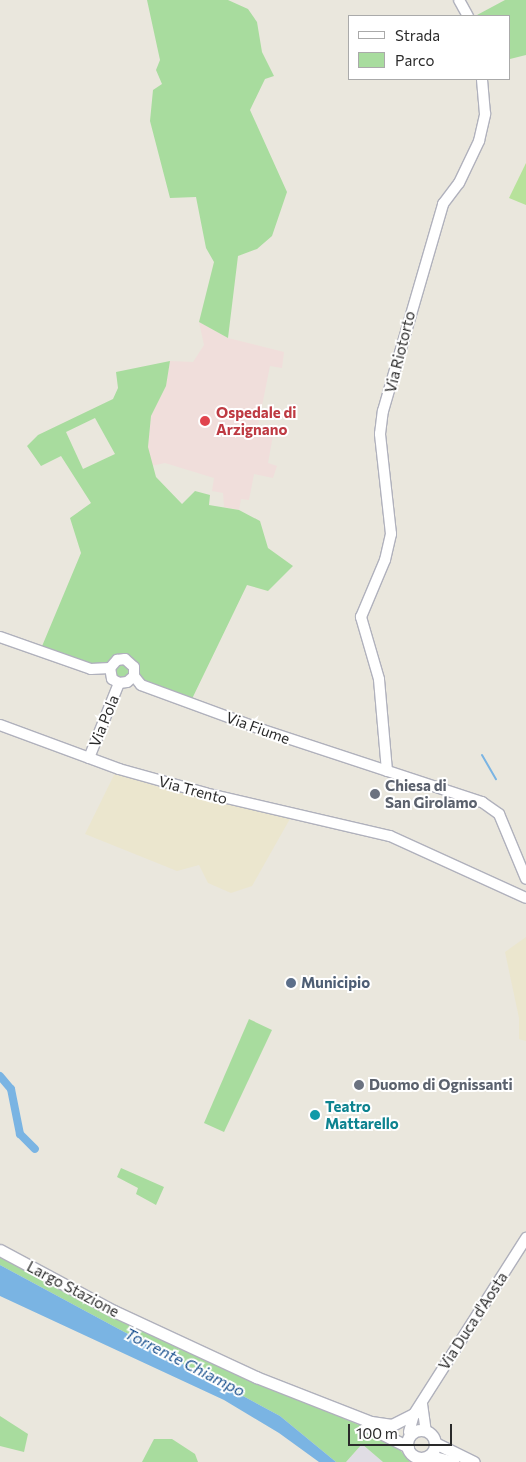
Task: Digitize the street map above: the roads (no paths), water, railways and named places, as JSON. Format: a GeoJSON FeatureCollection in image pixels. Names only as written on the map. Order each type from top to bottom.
{"type":"FeatureCollection","features":[{"type":"Feature","properties":{"kind":"main road","name":"Largo Stazione"},"geometry":{"type":"LineString","coordinates":[[0,1250],[114,1311],[256,1377],[419,1457],[453,1462]]}},
{"type":"Feature","properties":{"kind":"main road","name":"Largo Stazione"},"geometry":{"type":"LineString","coordinates":[[256,1377],[392,1432],[426,1432]]}},
{"type":"Feature","properties":{"kind":"main road","name":"Largo Stazione"},"geometry":{"type":"LineString","coordinates":[[371,1422],[392,1425],[414,1414]]}},
{"type":"Feature","properties":{"kind":"main road"},"geometry":{"type":"LineString","coordinates":[[410,1432],[419,1457],[435,1443]]}},
{"type":"Feature","properties":{"kind":"main road"},"geometry":{"type":"LineString","coordinates":[[426,1432],[435,1443],[474,1462]]}},
{"type":"Feature","properties":{"kind":"street"},"geometry":{"type":"LineString","coordinates":[[459,0],[467,15]]}},
{"type":"Feature","properties":{"kind":"street","name":"Via Riotorto"},"geometry":{"type":"LineString","coordinates":[[387,771],[378,679],[361,616],[385,560],[391,534],[380,434],[383,411],[443,204],[459,183],[479,141],[485,114],[482,80]]}},
{"type":"Feature","properties":{"kind":"street","name":"Via Fiume"},"geometry":{"type":"LineString","coordinates":[[0,637],[91,670],[110,668],[117,660],[125,659],[134,667],[134,676],[149,688],[482,802],[498,814],[521,870]]}},
{"type":"Feature","properties":{"kind":"street"},"geometry":{"type":"LineString","coordinates":[[110,668],[112,679],[119,683],[127,682],[134,676]]}},
{"type":"Feature","properties":{"kind":"street","name":"Via Pola"},"geometry":{"type":"LineString","coordinates":[[89,758],[119,683]]}},
{"type":"Feature","properties":{"kind":"street","name":"Via Trento"},"geometry":{"type":"LineString","coordinates":[[0,725],[89,758],[204,794],[390,836],[428,850],[441,863],[526,898]]}},
{"type":"Feature","properties":{"kind":"street"},"geometry":{"type":"LineString","coordinates":[[521,870],[526,879]]}},
{"type":"Feature","properties":{"kind":"street"},"geometry":{"type":"LineString","coordinates":[[503,887],[519,883],[521,870]]}},
{"type":"Feature","properties":{"kind":"street","name":"Via Duca d'Aosta"},"geometry":{"type":"LineString","coordinates":[[410,1432],[414,1414],[526,1238]]}},
{"type":"Feature","properties":{"kind":"street"},"geometry":{"type":"LineString","coordinates":[[422,1404],[426,1432]]}},
{"type":"Feature","properties":{"kind":"water"},"geometry":{"type":"Polygon","coordinates":[[[0,1265],[280,1416],[336,1462],[319,1462],[279,1433],[224,1400],[0,1296],[0,1265]]]}},
{"type":"Feature","properties":{"kind":"waterway"},"geometry":{"type":"LineString","coordinates":[[482,755],[496,779]]}},
{"type":"Feature","properties":{"kind":"waterway"},"geometry":{"type":"LineString","coordinates":[[0,1076],[11,1089],[20,1134],[35,1149]]}},
{"type":"Feature","properties":{"kind":"place","name":"Ospedale di Arzignano"},"geometry":{"type":"Point","coordinates":[205,421]}},
{"type":"Feature","properties":{"kind":"place","name":"Chiesa di San Girolamo"},"geometry":{"type":"Point","coordinates":[375,794]}},
{"type":"Feature","properties":{"kind":"place","name":"Municipio"},"geometry":{"type":"Point","coordinates":[291,983]}},
{"type":"Feature","properties":{"kind":"place","name":"Duomo di Ognissanti"},"geometry":{"type":"Point","coordinates":[359,1085]}},
{"type":"Feature","properties":{"kind":"place","name":"Teatro Mattarello"},"geometry":{"type":"Point","coordinates":[315,1115]}},
{"type":"Feature","properties":{"kind":"water label","name":"Torrente Chiampo"},"geometry":{"type":"Point","coordinates":[185,1362]}}]}
